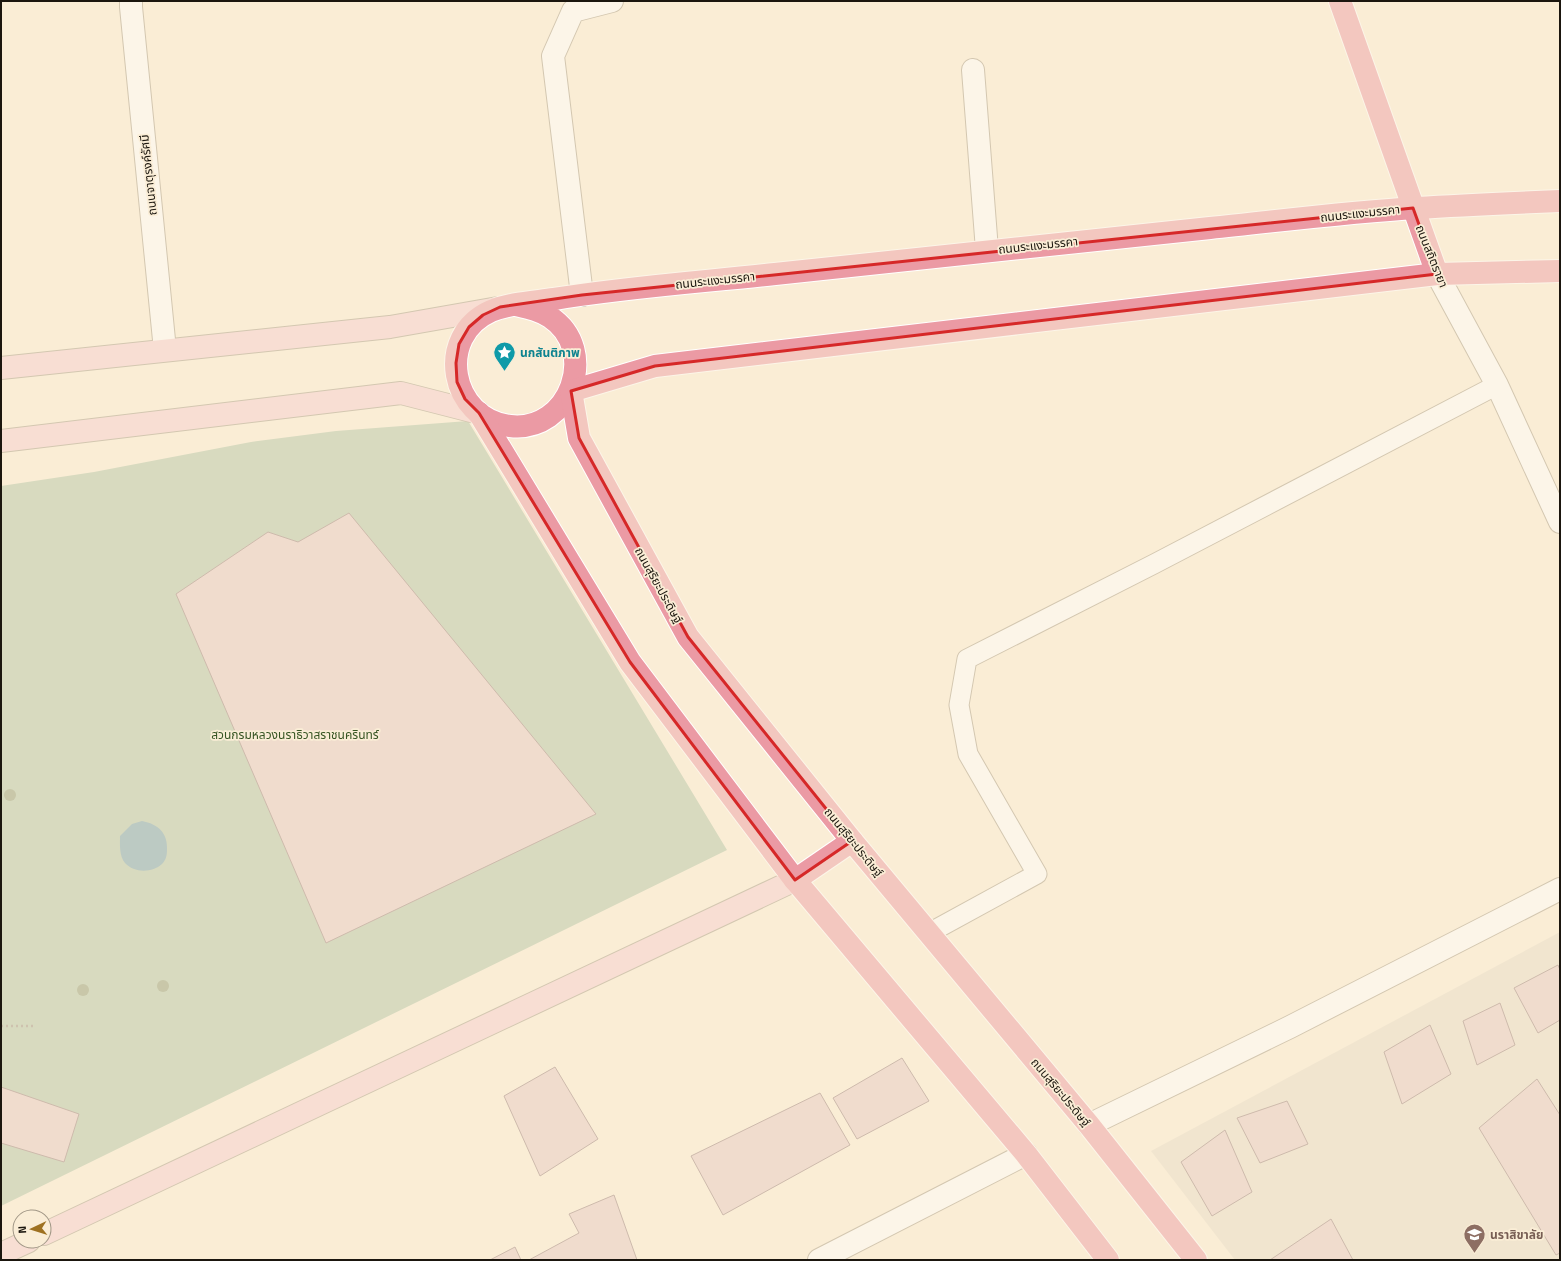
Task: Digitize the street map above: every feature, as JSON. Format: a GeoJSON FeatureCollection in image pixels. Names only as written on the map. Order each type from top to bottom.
{"type":"FeatureCollection","features":[{"type":"Feature","properties":{"kind":"main road","name":"ถนนสถิตรายา"},"geometry":{"type":"LineString","coordinates":[[1340,1],[1437,274]]}},
{"type":"Feature","properties":{"kind":"main road","name":"ถนนระแงะมรรคา"},"geometry":{"type":"LineString","coordinates":[[508,306],[582,295],[987,250],[1413,208],[1560,201]]}},
{"type":"Feature","properties":{"kind":"main road"},"geometry":{"type":"LineString","coordinates":[[570,391],[655,366],[1437,274],[1560,271]]}},
{"type":"Feature","properties":{"kind":"main road"},"geometry":{"type":"LineString","coordinates":[[479,413],[495,422],[512,426],[530,424],[547,418],[560,406],[570,391],[576,371],[575,358],[574,351],[566,333],[553,318],[536,309],[508,306],[483,315],[469,327],[459,344],[456,363],[457,382],[466,400],[479,413],[630,662],[795,880],[1026,1154],[1108,1260]]}},
{"type":"Feature","properties":{"kind":"main road","name":"ถนนสุริยะประดิษฐ์"},"geometry":{"type":"LineString","coordinates":[[570,391],[579,438],[688,637],[852,840],[1089,1125],[1196,1260]]}},
{"type":"Feature","properties":{"kind":"main road"},"geometry":{"type":"LineString","coordinates":[[795,880],[852,840]]}},
{"type":"Feature","properties":{"kind":"street","name":"ถนนจาตุรงค์รัศมี"},"geometry":{"type":"LineString","coordinates":[[132,1],[132,23],[165,350]]}},
{"type":"Feature","properties":{"kind":"street"},"geometry":{"type":"LineString","coordinates":[[582,295],[554,56],[573,11],[612,1]]}},
{"type":"Feature","properties":{"kind":"street"},"geometry":{"type":"LineString","coordinates":[[973,70],[987,250]]}},
{"type":"Feature","properties":{"kind":"street","name":"ถนนสถิตรายา"},"geometry":{"type":"LineString","coordinates":[[1437,274],[1496,386],[1560,522]]}},
{"type":"Feature","properties":{"kind":"street"},"geometry":{"type":"LineString","coordinates":[[1,368],[390,327],[508,306]]}},
{"type":"Feature","properties":{"kind":"street"},"geometry":{"type":"LineString","coordinates":[[1,441],[401,393],[479,413]]}},
{"type":"Feature","properties":{"kind":"street"},"geometry":{"type":"LineString","coordinates":[[52,1230],[795,880]]}},
{"type":"Feature","properties":{"kind":"street"},"geometry":{"type":"LineString","coordinates":[[1089,1125],[1290,1026],[1560,889]]}},
{"type":"Feature","properties":{"kind":"street"},"geometry":{"type":"LineString","coordinates":[[819,1260],[1026,1154]]}},
{"type":"Feature","properties":{"kind":"street"},"geometry":{"type":"LineString","coordinates":[[1,1254],[12,1249]]}},
{"type":"Feature","properties":{"kind":"lane"},"geometry":{"type":"LineString","coordinates":[[929,933],[1037,874],[968,754],[959,705],[967,659],[1147,568],[1496,386]]}},
{"type":"Feature","properties":{"kind":"path"},"geometry":{"type":"LineString","coordinates":[[1,1026],[33,1026]]}},
{"type":"Feature","properties":{"kind":"highlighted area"},"geometry":{"type":"Polygon","coordinates":[[[1413,208],[1437,274],[655,366],[571,391],[579,438],[688,637],[852,841],[795,880],[630,662],[479,413],[465,399],[457,382],[456,363],[459,344],[469,327],[483,315],[500,307],[582,295],[1413,208]]]}},
{"type":"Feature","properties":{"kind":"shaded area"},"geometry":{"type":"Polygon","coordinates":[[[1560,932],[1560,1260],[1235,1260],[1151,1151],[1560,932]]]}},
{"type":"Feature","properties":{"kind":"green space","name":"สวนกรมหลวงนราธิวาสราชนครินทร์"},"geometry":{"type":"Polygon","coordinates":[[[468,421],[727,850],[1,1206],[1,486],[94,472],[251,442],[336,431],[468,421]]]}},
{"type":"Feature","properties":{"kind":"water"},"geometry":{"type":"Polygon","coordinates":[[[142,821],[153,824],[161,830],[167,844],[166,856],[162,864],[153,869],[143,871],[133,869],[125,863],[120,850],[120,836],[132,824],[142,821]]]}},
{"type":"Feature","properties":{"kind":"building"},"geometry":{"type":"Polygon","coordinates":[[[349,513],[596,814],[326,943],[176,594],[268,532],[298,542],[349,513]]]}},
{"type":"Feature","properties":{"kind":"building"},"geometry":{"type":"Polygon","coordinates":[[[1558,965],[1560,970],[1560,1020],[1538,1033],[1514,988],[1558,965]]]}},
{"type":"Feature","properties":{"kind":"building"},"geometry":{"type":"Polygon","coordinates":[[[1500,1003],[1515,1045],[1477,1065],[1463,1021],[1500,1003]]]}},
{"type":"Feature","properties":{"kind":"building"},"geometry":{"type":"Polygon","coordinates":[[[1430,1025],[1451,1074],[1402,1104],[1384,1052],[1430,1025]]]}},
{"type":"Feature","properties":{"kind":"building"},"geometry":{"type":"Polygon","coordinates":[[[902,1058],[929,1101],[857,1139],[833,1098],[902,1058]]]}},
{"type":"Feature","properties":{"kind":"building"},"geometry":{"type":"Polygon","coordinates":[[[555,1067],[598,1139],[540,1176],[504,1096],[555,1067]]]}},
{"type":"Feature","properties":{"kind":"building"},"geometry":{"type":"Polygon","coordinates":[[[1537,1079],[1560,1115],[1560,1253],[1556,1255],[1479,1128],[1537,1079]]]}},
{"type":"Feature","properties":{"kind":"building"},"geometry":{"type":"Polygon","coordinates":[[[1,1087],[79,1114],[64,1162],[1,1143],[1,1087]]]}},
{"type":"Feature","properties":{"kind":"building"},"geometry":{"type":"Polygon","coordinates":[[[820,1093],[850,1145],[723,1215],[691,1156],[820,1093]]]}},
{"type":"Feature","properties":{"kind":"building"},"geometry":{"type":"Polygon","coordinates":[[[1287,1101],[1308,1144],[1260,1163],[1237,1118],[1287,1101]]]}},
{"type":"Feature","properties":{"kind":"building"},"geometry":{"type":"Polygon","coordinates":[[[1225,1130],[1252,1192],[1212,1216],[1181,1162],[1225,1130]]]}},
{"type":"Feature","properties":{"kind":"building"},"geometry":{"type":"Polygon","coordinates":[[[614,1195],[637,1260],[529,1260],[579,1233],[569,1214],[614,1195]]]}},
{"type":"Feature","properties":{"kind":"building"},"geometry":{"type":"Polygon","coordinates":[[[1331,1219],[1353,1260],[1270,1260],[1331,1219]]]}},
{"type":"Feature","properties":{"kind":"building"},"geometry":{"type":"Polygon","coordinates":[[[515,1247],[521,1260],[490,1260],[515,1247]]]}},
{"type":"Feature","properties":{"kind":"place","name":"นกสันติภาพ"},"geometry":{"type":"Point","coordinates":[505,372]}},
{"type":"Feature","properties":{"kind":"place","name":"นราสิขาลัย"},"geometry":{"type":"Point","coordinates":[1475,1254]}}]}
